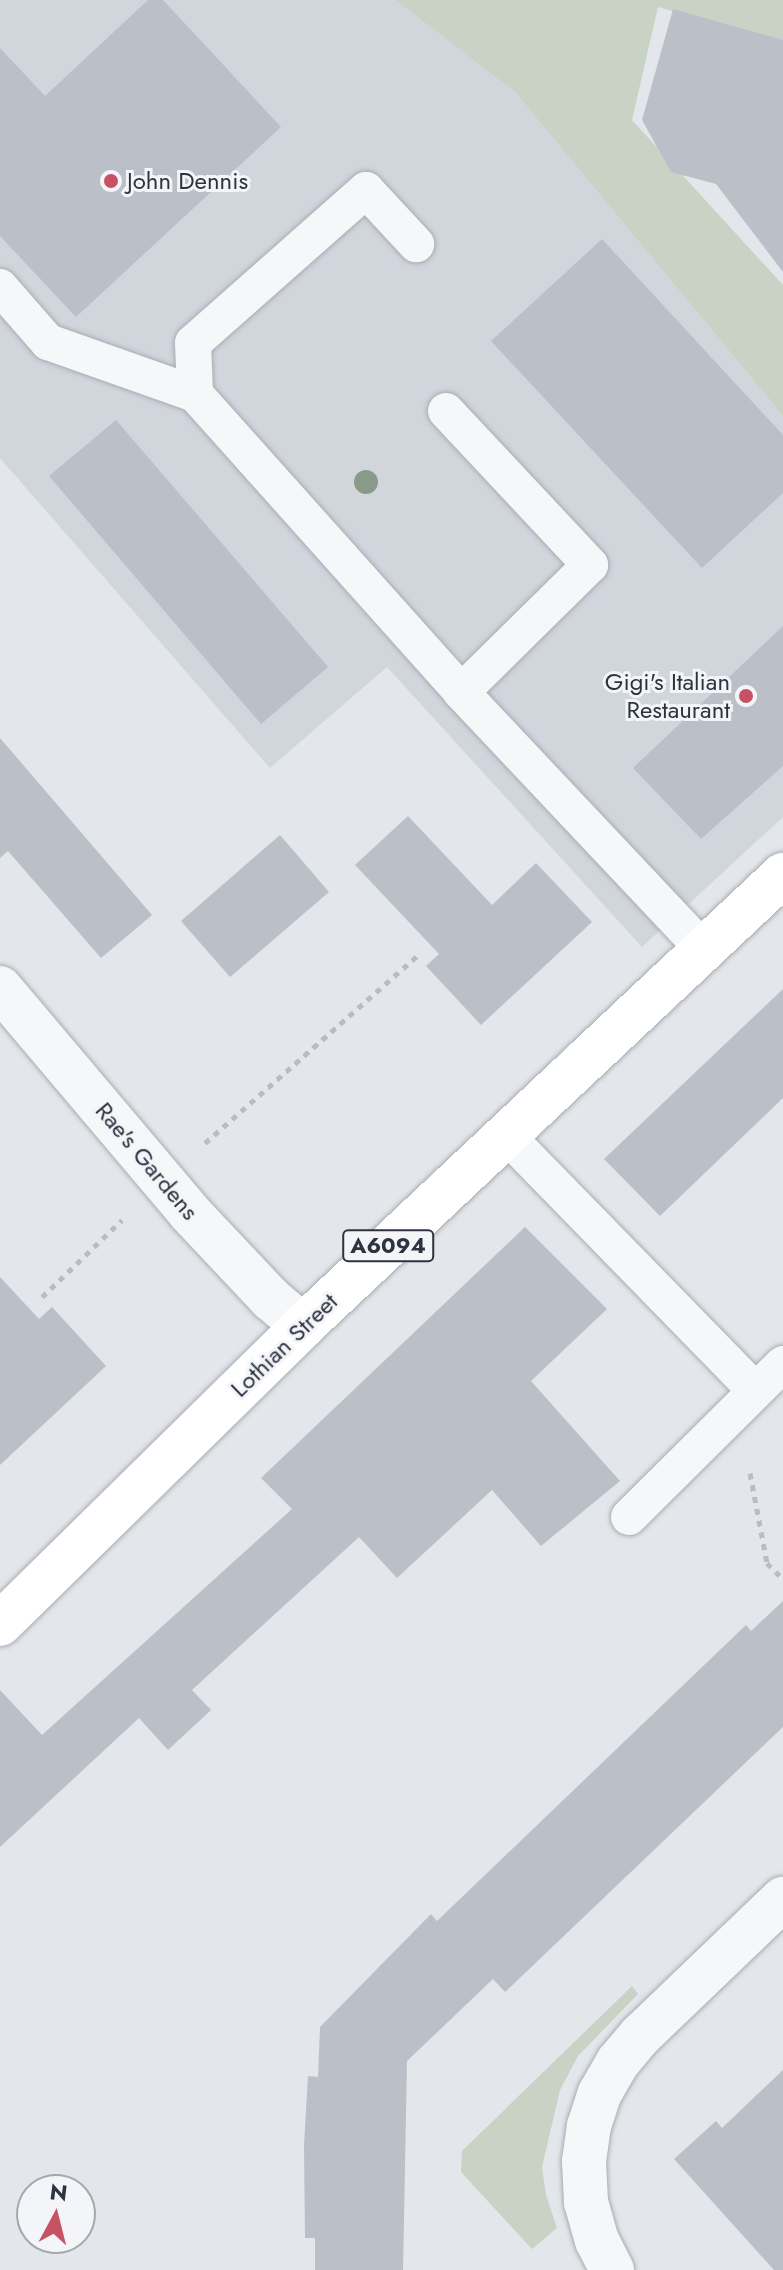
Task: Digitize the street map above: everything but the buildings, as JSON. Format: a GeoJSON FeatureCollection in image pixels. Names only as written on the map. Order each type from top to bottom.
{"type":"FeatureCollection","features":[{"type":"Feature","properties":{"kind":"main road","name":"Lothian Street"},"geometry":{"type":"LineString","coordinates":[[0,1624],[303,1326],[783,875]]}},
{"type":"Feature","properties":{"kind":"street","name":"Rae's Gardens"},"geometry":{"type":"LineString","coordinates":[[0,988],[163,1180],[261,1288],[303,1326]]}},
{"type":"Feature","properties":{"kind":"street"},"geometry":{"type":"LineString","coordinates":[[612,2270],[597,2241],[586,2202],[584,2161],[596,2104],[618,2062],[641,2035],[783,1899]]}},
{"type":"Feature","properties":{"kind":"lane"},"geometry":{"type":"LineString","coordinates":[[195,394],[193,343],[366,190],[416,244]]}},
{"type":"Feature","properties":{"kind":"lane"},"geometry":{"type":"LineString","coordinates":[[0,287],[48,342],[195,394],[461,692],[704,950]]}},
{"type":"Feature","properties":{"kind":"lane"},"geometry":{"type":"LineString","coordinates":[[446,411],[590,565],[461,692]]}},
{"type":"Feature","properties":{"kind":"lane"},"geometry":{"type":"LineString","coordinates":[[506,1135],[746,1399]]}},
{"type":"Feature","properties":{"kind":"lane"},"geometry":{"type":"LineString","coordinates":[[629,1517],[783,1364]]}},
{"type":"Feature","properties":{"kind":"path"},"geometry":{"type":"LineString","coordinates":[[42,1297],[163,1180],[418,955]]}},
{"type":"Feature","properties":{"kind":"path"},"geometry":{"type":"LineString","coordinates":[[746,1399],[767,1563],[783,1579]]}},
{"type":"Feature","properties":{"kind":"shaded area"},"geometry":{"type":"Polygon","coordinates":[[[0,0],[395,0],[515,92],[783,416],[783,817],[642,947],[387,667],[270,768],[0,458],[0,0]]]}},
{"type":"Feature","properties":{"kind":"green space"},"geometry":{"type":"Polygon","coordinates":[[[395,0],[783,0],[783,43],[658,7],[632,120],[783,285],[783,416],[515,92],[395,0]]]}},
{"type":"Feature","properties":{"kind":"green space"},"geometry":{"type":"Polygon","coordinates":[[[632,1986],[638,1994],[578,2056],[560,2090],[542,2167],[546,2195],[557,2228],[532,2249],[461,2172],[462,2151],[632,1986]]]}},
{"type":"Feature","properties":{"kind":"place","name":"John Dennis"},"geometry":{"type":"Point","coordinates":[111,181]}},
{"type":"Feature","properties":{"kind":"place","name":"Gigi's Italian Restaurant"},"geometry":{"type":"Point","coordinates":[746,696]}}]}
